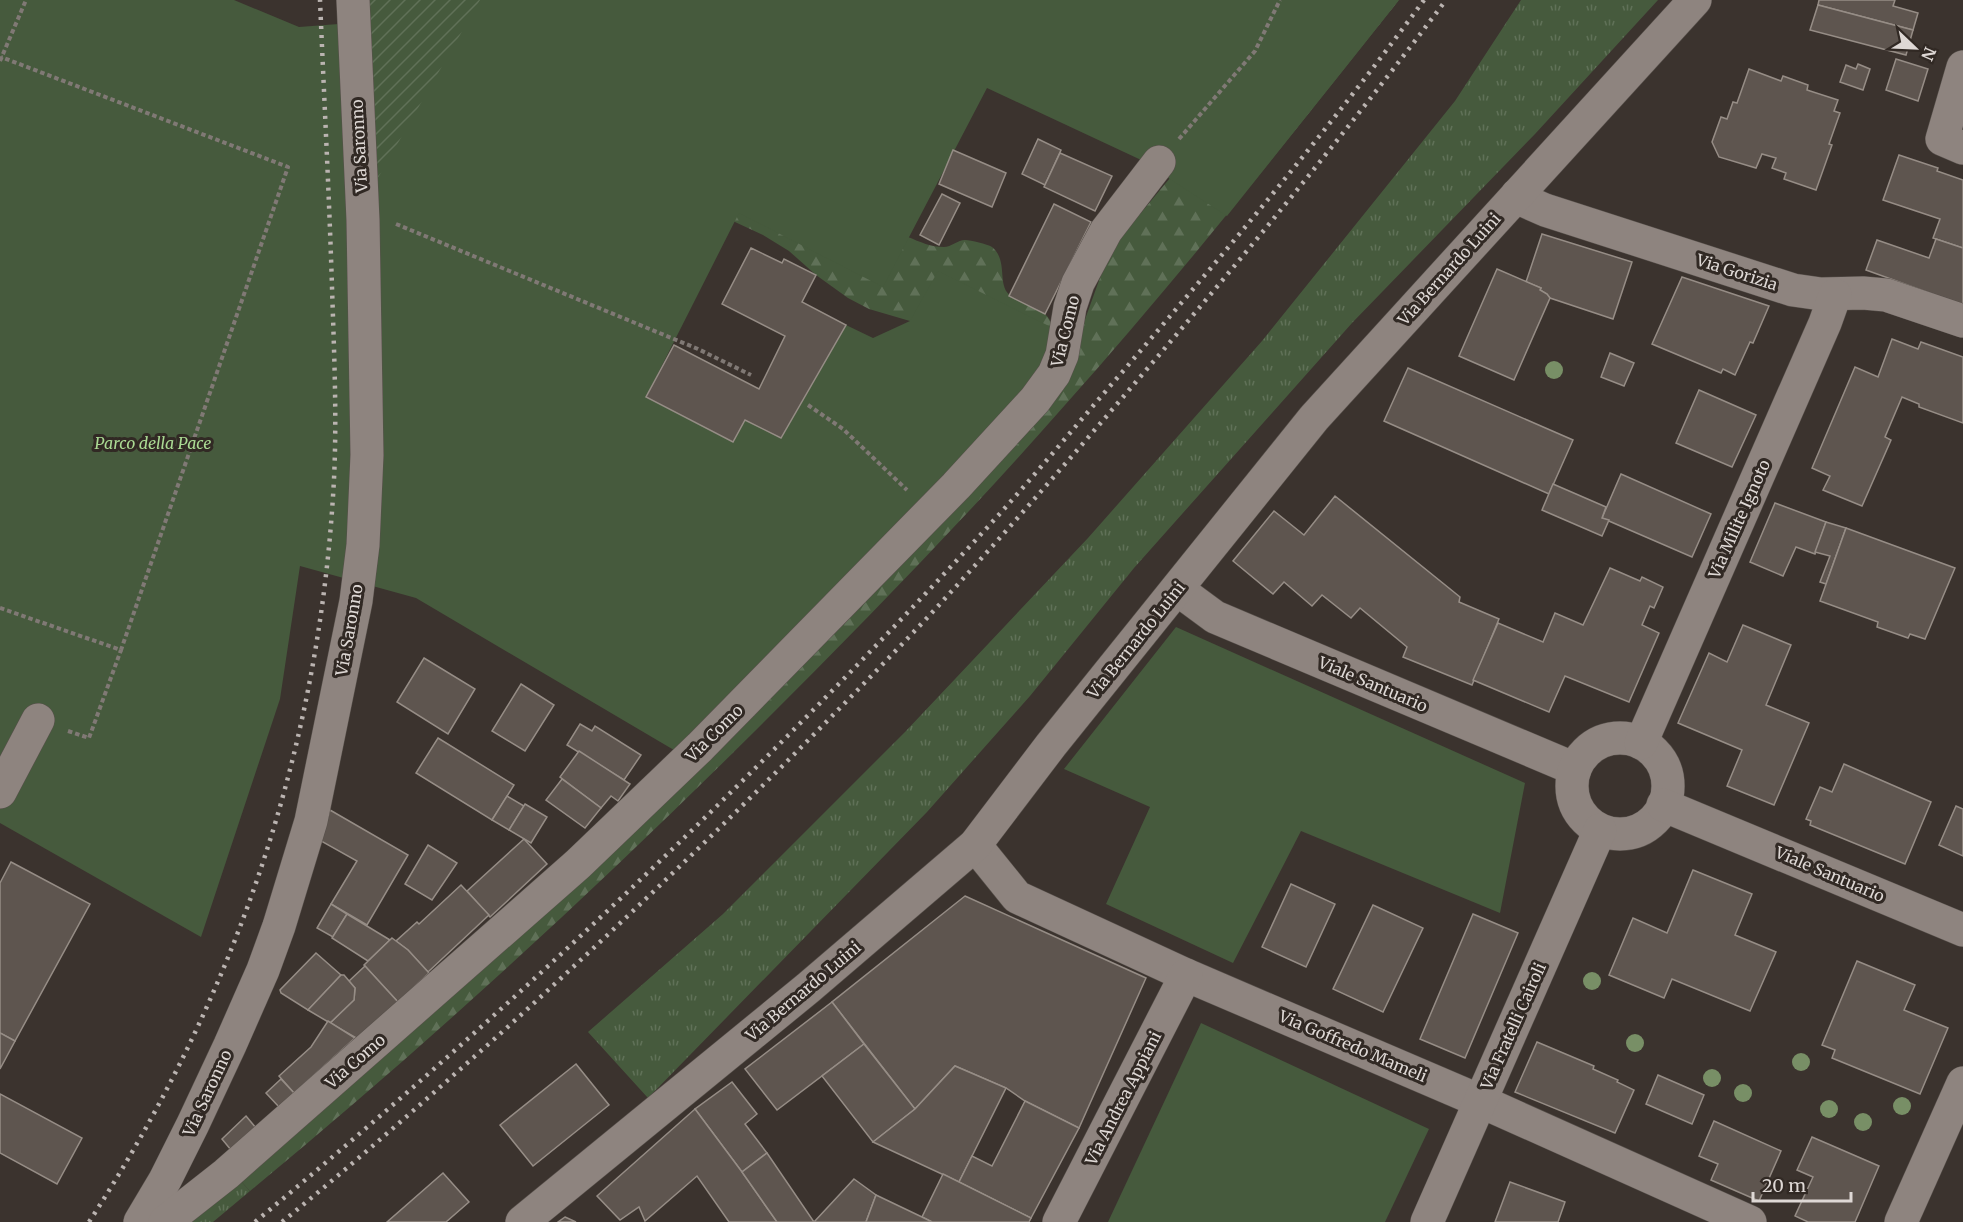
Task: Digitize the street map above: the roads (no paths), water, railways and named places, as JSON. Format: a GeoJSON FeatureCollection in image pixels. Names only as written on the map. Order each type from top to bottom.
{"type":"FeatureCollection","features":[{"type":"Feature","properties":{"kind":"street","name":"Via Saronno"},"geometry":{"type":"LineString","coordinates":[[140,1222],[165,1180],[193,1124],[262,970],[293,883],[321,777],[356,601],[363,545],[367,455],[363,220],[353,0]]}},
{"type":"Feature","properties":{"kind":"street","name":"Via Bernardo Luini"},"geometry":{"type":"LineString","coordinates":[[522,1222],[808,988],[975,845],[1051,745],[1327,403],[1695,0]]}},
{"type":"Feature","properties":{"kind":"street"},"geometry":{"type":"LineString","coordinates":[[1963,67],[1942,139],[1963,148]]}},
{"type":"Feature","properties":{"kind":"street","name":"Via Como"},"geometry":{"type":"LineString","coordinates":[[165,1222],[226,1174],[578,864],[700,747],[933,511],[1035,400],[1054,374],[1062,355],[1070,307],[1082,275],[1106,231],[1159,162]]}},
{"type":"Feature","properties":{"kind":"street","name":"Via Gorizia"},"geometry":{"type":"LineString","coordinates":[[1517,195],[1545,210],[1777,285],[1807,293],[1835,295],[1863,292],[1886,296],[1963,321]]}},
{"type":"Feature","properties":{"kind":"street","name":"Via Milite Ignoto"},"geometry":{"type":"LineString","coordinates":[[1641,743],[1825,323],[1835,295]]}},
{"type":"Feature","properties":{"kind":"street","name":"Viale Santuario"},"geometry":{"type":"LineString","coordinates":[[1177,588],[1215,617],[1575,769]]}},
{"type":"Feature","properties":{"kind":"street"},"geometry":{"type":"LineString","coordinates":[[0,792],[39,720]]}},
{"type":"Feature","properties":{"kind":"street"},"geometry":{"type":"LineString","coordinates":[[1609,739],[1630,739],[1641,743],[1656,755],[1666,772],[1667,793],[1663,805],[1654,819],[1637,831],[1617,834],[1600,830],[1588,823],[1576,806],[1572,786],[1575,769],[1589,749],[1609,739]]}},
{"type":"Feature","properties":{"kind":"street","name":"Viale Santuario"},"geometry":{"type":"LineString","coordinates":[[1663,805],[1963,930]]}},
{"type":"Feature","properties":{"kind":"street","name":"Via Fratelli Cairoli"},"geometry":{"type":"LineString","coordinates":[[1427,1222],[1600,830]]}},
{"type":"Feature","properties":{"kind":"street","name":"Via Goffredo Mameli"},"geometry":{"type":"LineString","coordinates":[[975,845],[1017,897],[1186,975],[1480,1101],[1750,1222]]}},
{"type":"Feature","properties":{"kind":"street","name":"Via Andrea Appiani"},"geometry":{"type":"LineString","coordinates":[[1059,1222],[1186,975]]}},
{"type":"Feature","properties":{"kind":"street"},"geometry":{"type":"LineString","coordinates":[[1901,1222],[1963,1083]]}},
{"type":"Feature","properties":{"kind":"railway"},"geometry":{"type":"LineString","coordinates":[[89,1222],[141,1136],[187,1049],[227,959],[261,867],[289,773],[310,677],[325,579],[334,479],[335,431],[331,251],[320,0]]}},
{"type":"Feature","properties":{"kind":"railway"},"geometry":{"type":"LineString","coordinates":[[255,1222],[351,1141],[539,974],[722,801],[898,623],[1020,492],[1201,280],[1315,142],[1424,0]]}},
{"type":"Feature","properties":{"kind":"railway"},"geometry":{"type":"LineString","coordinates":[[282,1222],[447,1081],[610,932],[771,778],[927,618],[1062,468],[1219,284],[1335,143],[1446,0]]}},
{"type":"Feature","properties":{"kind":"park label","name":"Parco della Pace"},"geometry":{"type":"Point","coordinates":[153,443]}}]}
